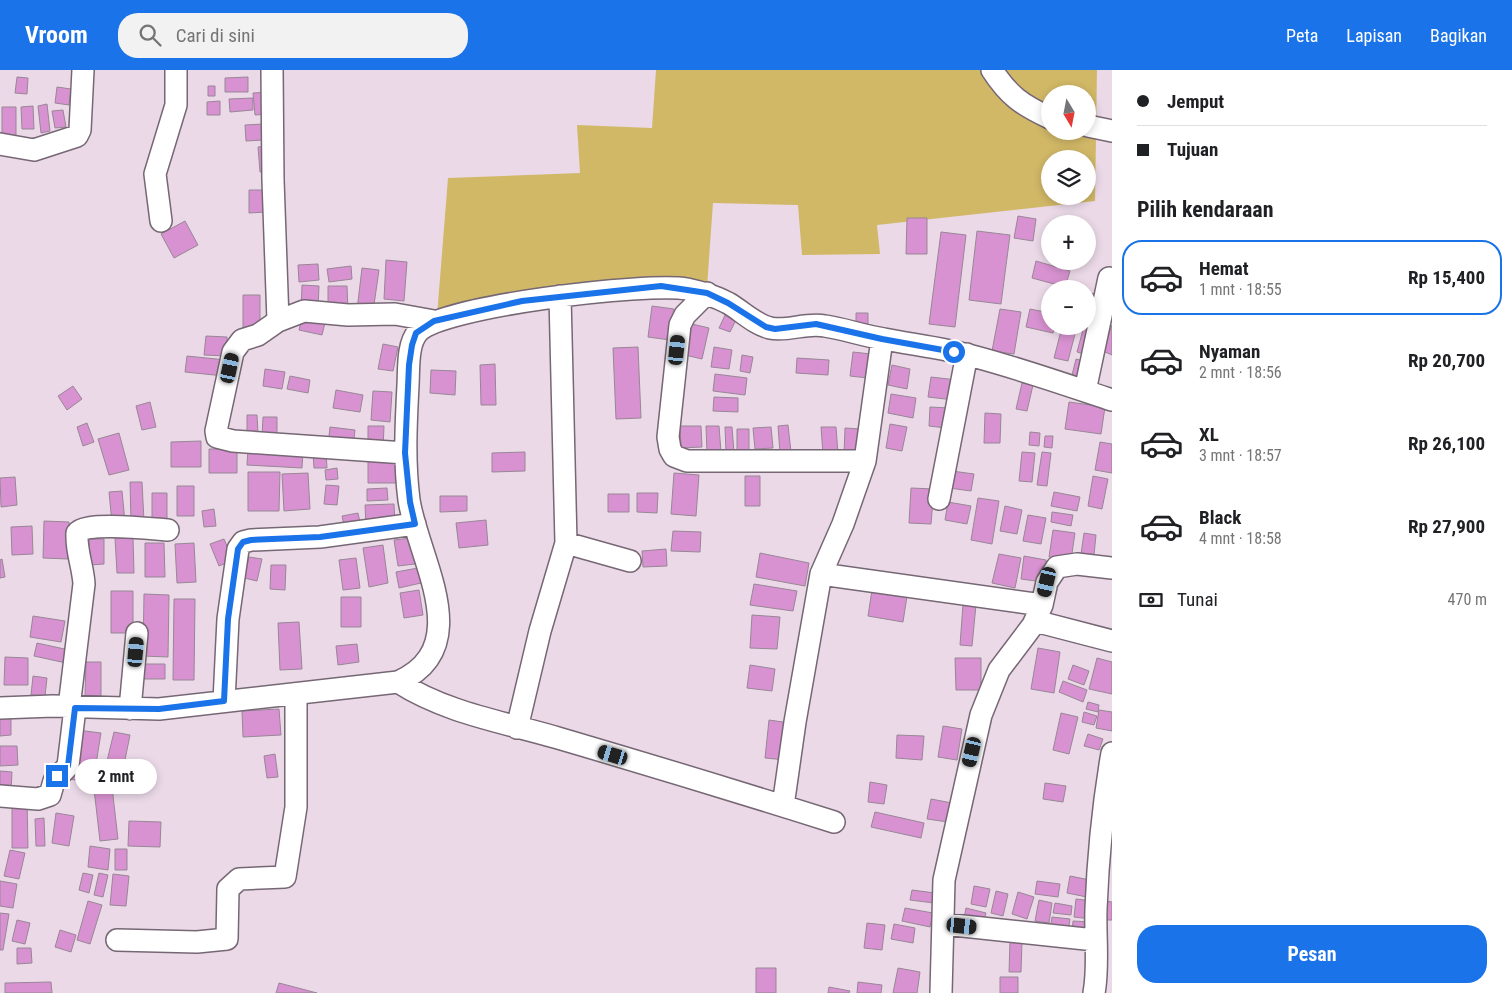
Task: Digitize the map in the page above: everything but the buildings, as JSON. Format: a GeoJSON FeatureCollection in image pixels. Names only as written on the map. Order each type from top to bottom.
{"type":"FeatureCollection","features":[{"type":"Feature","properties":{"kind":"street"},"geometry":{"type":"LineString","coordinates":[[0,144],[34,150],[77,136],[80,130],[83,70]]}},
{"type":"Feature","properties":{"kind":"street"},"geometry":{"type":"LineString","coordinates":[[161,221],[155,174],[176,105],[176,70]]}},
{"type":"Feature","properties":{"kind":"street"},"geometry":{"type":"LineString","coordinates":[[272,70],[273,180],[278,321]]}},
{"type":"Feature","properties":{"kind":"street"},"geometry":{"type":"LineString","coordinates":[[992,70],[1007,92],[1026,107],[1041,114]]}},
{"type":"Feature","properties":{"kind":"street"},"geometry":{"type":"LineString","coordinates":[[1096,128],[1112,131]]}},
{"type":"Feature","properties":{"kind":"street"},"geometry":{"type":"LineString","coordinates":[[1085,391],[1109,278]]}},
{"type":"Feature","properties":{"kind":"street"},"geometry":{"type":"LineString","coordinates":[[0,708],[159,709],[398,682],[415,673],[425,664],[436,644],[438,612],[435,594],[410,502],[405,453],[412,345],[416,333],[434,321],[522,301],[661,286],[707,293],[728,303],[766,327],[775,329],[816,324],[882,339],[966,354],[1112,400]]}},
{"type":"Feature","properties":{"kind":"street"},"geometry":{"type":"LineString","coordinates":[[707,293],[685,315],[680,326],[668,437],[670,449],[674,456],[687,461],[865,461]]}},
{"type":"Feature","properties":{"kind":"street"},"geometry":{"type":"LineString","coordinates":[[517,728],[540,631],[566,543],[560,296]]}},
{"type":"Feature","properties":{"kind":"street"},"geometry":{"type":"LineString","coordinates":[[405,453],[233,441],[217,437],[216,431],[233,352],[242,340],[265,332],[278,321],[304,311],[348,315],[395,314],[434,321]]}},
{"type":"Feature","properties":{"kind":"street"},"geometry":{"type":"LineString","coordinates":[[783,806],[795,722],[821,574],[865,461],[882,339]]}},
{"type":"Feature","properties":{"kind":"street"},"geometry":{"type":"LineString","coordinates":[[939,499],[966,354]]}},
{"type":"Feature","properties":{"kind":"street"},"geometry":{"type":"LineString","coordinates":[[224,701],[228,619],[238,549],[243,542],[320,537],[415,524]]}},
{"type":"Feature","properties":{"kind":"street"},"geometry":{"type":"LineString","coordinates":[[0,796],[38,799],[50,795],[54,781],[68,766],[84,584],[78,558],[77,533],[83,528],[97,527],[168,530]]}},
{"type":"Feature","properties":{"kind":"street"},"geometry":{"type":"LineString","coordinates":[[566,543],[630,561]]}},
{"type":"Feature","properties":{"kind":"street"},"geometry":{"type":"LineString","coordinates":[[942,993],[944,880],[981,715],[999,670],[1038,613],[1047,582],[1057,567],[1077,564],[1112,568]]}},
{"type":"Feature","properties":{"kind":"street"},"geometry":{"type":"LineString","coordinates":[[821,574],[1038,613],[1112,641]]}},
{"type":"Feature","properties":{"kind":"street"},"geometry":{"type":"LineString","coordinates":[[130,709],[137,633]]}},
{"type":"Feature","properties":{"kind":"street"},"geometry":{"type":"LineString","coordinates":[[398,682],[427,699],[517,728],[556,738],[834,822]]}},
{"type":"Feature","properties":{"kind":"street"},"geometry":{"type":"LineString","coordinates":[[117,940],[197,942],[227,939],[228,889],[239,879],[285,877],[296,807],[296,694]]}},
{"type":"Feature","properties":{"kind":"street"},"geometry":{"type":"LineString","coordinates":[[1094,993],[1096,979],[1095,940],[1098,859],[1104,800],[1112,753]]}},
{"type":"Feature","properties":{"kind":"street"},"geometry":{"type":"LineString","coordinates":[[944,924],[1095,940]]}},
{"type":"Feature","properties":{"kind":"shaded area"},"geometry":{"type":"Polygon","coordinates":[[[656,70],[1097,70],[1096,136],[1096,85],[1041,85],[1041,140],[1096,140],[1096,150],[1041,150],[1041,205],[1059,205],[877,225],[880,254],[802,255],[798,205],[713,203],[707,287],[437,316],[448,178],[580,173],[577,125],[652,128],[656,70]]]}},
{"type":"Feature","properties":{"kind":"route"},"geometry":{"type":"LineString","coordinates":[[57,776],[63,773],[68,766],[75,708],[159,709],[224,701],[228,619],[238,549],[243,542],[320,537],[415,524],[410,502],[405,453],[409,365],[416,333],[434,321],[522,301],[661,286],[685,288],[707,293],[728,303],[756,323],[766,327],[775,329],[816,324],[882,339],[954,352]]}}]}
